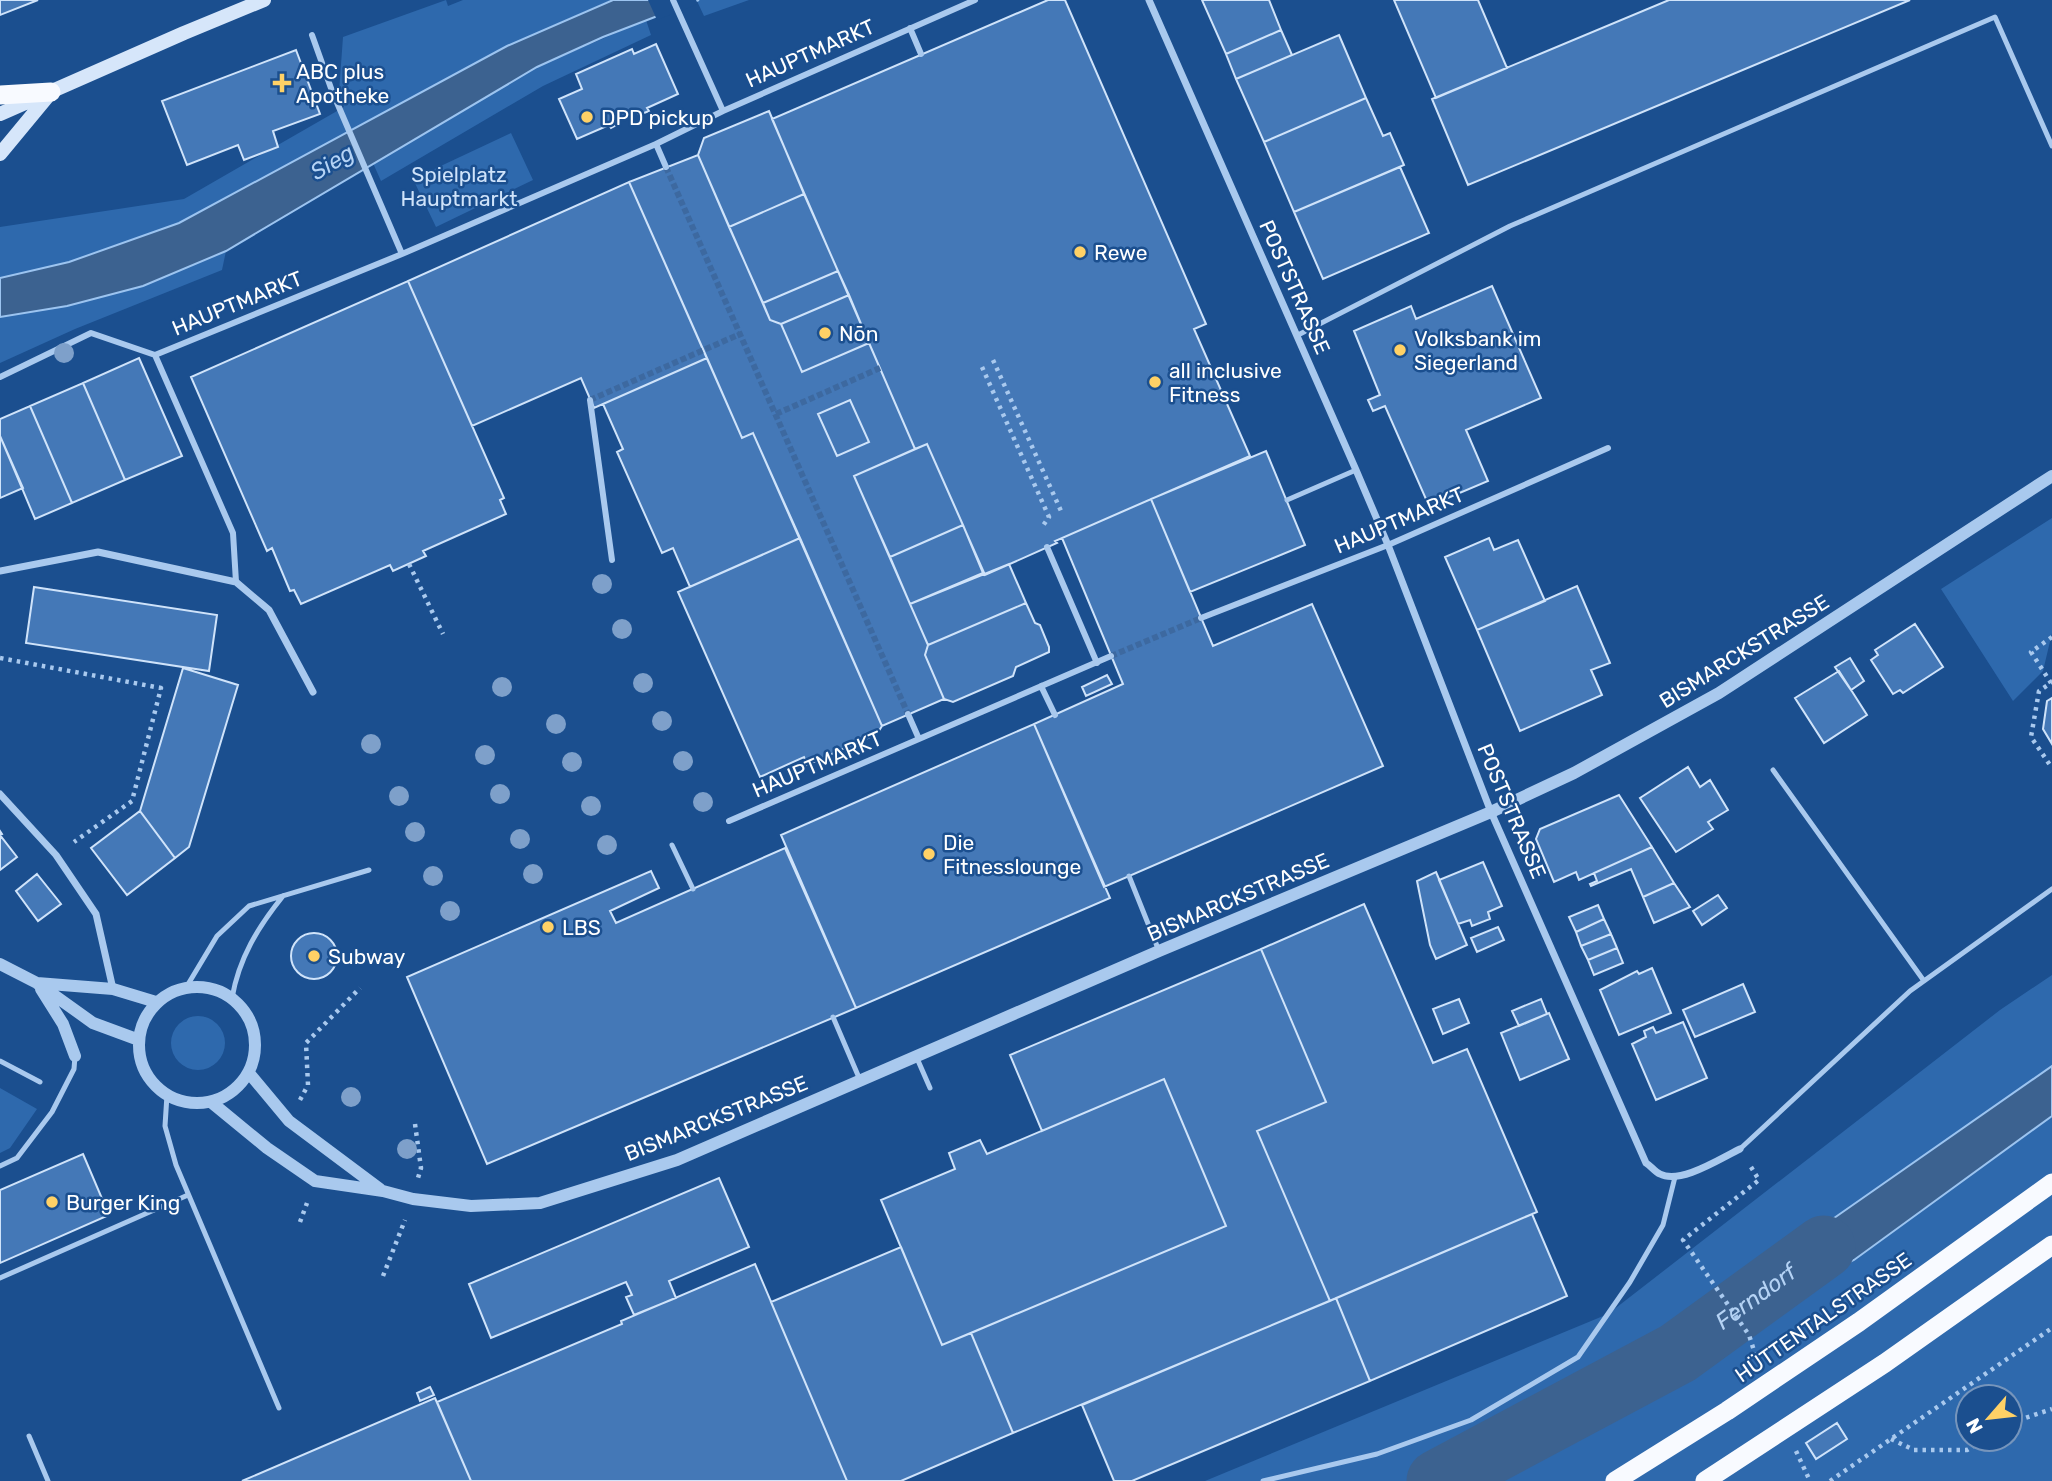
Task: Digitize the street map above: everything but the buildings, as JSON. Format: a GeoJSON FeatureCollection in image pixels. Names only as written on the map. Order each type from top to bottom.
{"type":"FeatureCollection","features":[{"type":"Feature","properties":{"kind":"highway"},"geometry":{"type":"LineString","coordinates":[[0,95],[51,92]]}},
{"type":"Feature","properties":{"kind":"highway","name":"HÜTTENTALSTRASSE"},"geometry":{"type":"LineString","coordinates":[[1615,1481],[1727,1411],[1858,1322],[2052,1183]]}},
{"type":"Feature","properties":{"kind":"highway"},"geometry":{"type":"LineString","coordinates":[[1705,1481],[1885,1363],[2052,1245]]}},
{"type":"Feature","properties":{"kind":"main road"},"geometry":{"type":"LineString","coordinates":[[0,114],[264,0]]}},
{"type":"Feature","properties":{"kind":"main road"},"geometry":{"type":"LineString","coordinates":[[0,154],[51,92]]}},
{"type":"Feature","properties":{"kind":"street"},"geometry":{"type":"LineString","coordinates":[[673,0],[723,111]]}},
{"type":"Feature","properties":{"kind":"street","name":"HAUPTMARKT"},"geometry":{"type":"LineString","coordinates":[[236,582],[233,533],[155,355],[402,254],[656,144],[723,111],[975,0]]}},
{"type":"Feature","properties":{"kind":"street","name":"POSTSTRASSE"},"geometry":{"type":"LineString","coordinates":[[1149,0],[1356,470],[1388,545],[1491,812],[1646,1163],[1661,1175],[1675,1177]]}},
{"type":"Feature","properties":{"kind":"street"},"geometry":{"type":"LineString","coordinates":[[910,28],[921,54]]}},
{"type":"Feature","properties":{"kind":"street"},"geometry":{"type":"LineString","coordinates":[[312,35],[332,91],[402,254]]}},
{"type":"Feature","properties":{"kind":"street"},"geometry":{"type":"LineString","coordinates":[[656,144],[666,167]]}},
{"type":"Feature","properties":{"kind":"street"},"geometry":{"type":"LineString","coordinates":[[0,377],[91,333],[155,355]]}},
{"type":"Feature","properties":{"kind":"street"},"geometry":{"type":"LineString","coordinates":[[590,400],[612,560]]}},
{"type":"Feature","properties":{"kind":"street","name":"HAUPTMARKT"},"geometry":{"type":"LineString","coordinates":[[1201,618],[1388,545],[1608,448]]}},
{"type":"Feature","properties":{"kind":"street","name":"BISMARCKSTRASSE"},"geometry":{"type":"LineString","coordinates":[[211,1102],[267,1148],[315,1181],[383,1191],[413,1199],[471,1206],[540,1203],[677,1160],[1159,951],[1491,812],[1574,773],[1719,693],[2052,476]]}},
{"type":"Feature","properties":{"kind":"street"},"geometry":{"type":"LineString","coordinates":[[1047,547],[1097,663]]}},
{"type":"Feature","properties":{"kind":"street"},"geometry":{"type":"LineString","coordinates":[[0,571],[99,552],[236,582],[268,610],[313,692]]}},
{"type":"Feature","properties":{"kind":"street","name":"HAUPTMARKT"},"geometry":{"type":"LineString","coordinates":[[729,821],[1111,656]]}},
{"type":"Feature","properties":{"kind":"street"},"geometry":{"type":"LineString","coordinates":[[1041,686],[1055,715]]}},
{"type":"Feature","properties":{"kind":"street"},"geometry":{"type":"LineString","coordinates":[[908,714],[919,739]]}},
{"type":"Feature","properties":{"kind":"street"},"geometry":{"type":"LineString","coordinates":[[0,794],[56,855],[96,914],[113,989]]}},
{"type":"Feature","properties":{"kind":"street"},"geometry":{"type":"LineString","coordinates":[[0,964],[37,983],[93,1023],[139,1040]]}},
{"type":"Feature","properties":{"kind":"street"},"geometry":{"type":"LineString","coordinates":[[37,983],[113,989],[156,1002]]}},
{"type":"Feature","properties":{"kind":"street"},"geometry":{"type":"LineString","coordinates":[[37,983],[63,1024],[75,1056]]}},
{"type":"Feature","properties":{"kind":"street"},"geometry":{"type":"LineString","coordinates":[[187,986],[213,987],[232,998],[244,1009],[255,1034],[255,1058],[249,1073],[229,1095],[211,1102],[192,1103],[167,1095],[150,1080],[140,1059],[140,1031],[149,1011],[169,993],[187,986]]}},
{"type":"Feature","properties":{"kind":"street","name":"BISMARCKSTRASSE"},"geometry":{"type":"LineString","coordinates":[[249,1073],[289,1121],[383,1191]]}},
{"type":"Feature","properties":{"kind":"street"},"geometry":{"type":"LineString","coordinates":[[1675,1177],[1694,1172],[1740,1149]]}},
{"type":"Feature","properties":{"kind":"lane"},"geometry":{"type":"LineString","coordinates":[[1298,335],[1510,226],[1995,17],[2052,146]]}},
{"type":"Feature","properties":{"kind":"lane"},"geometry":{"type":"LineString","coordinates":[[1287,500],[1356,470]]}},
{"type":"Feature","properties":{"kind":"lane"},"geometry":{"type":"LineString","coordinates":[[1773,770],[1924,981]]}},
{"type":"Feature","properties":{"kind":"lane"},"geometry":{"type":"LineString","coordinates":[[673,845],[694,889]]}},
{"type":"Feature","properties":{"kind":"lane"},"geometry":{"type":"LineString","coordinates":[[187,986],[217,936],[249,906],[369,870]]}},
{"type":"Feature","properties":{"kind":"lane"},"geometry":{"type":"LineString","coordinates":[[1129,876],[1159,951]]}},
{"type":"Feature","properties":{"kind":"lane"},"geometry":{"type":"LineString","coordinates":[[1740,1149],[1910,991],[2052,889]]}},
{"type":"Feature","properties":{"kind":"lane"},"geometry":{"type":"LineString","coordinates":[[232,998],[236,973],[247,949],[262,922],[283,896]]}},
{"type":"Feature","properties":{"kind":"lane"},"geometry":{"type":"LineString","coordinates":[[833,1017],[860,1080]]}},
{"type":"Feature","properties":{"kind":"lane"},"geometry":{"type":"LineString","coordinates":[[0,1166],[17,1158],[52,1112],[75,1069],[75,1056]]}},
{"type":"Feature","properties":{"kind":"lane"},"geometry":{"type":"LineString","coordinates":[[916,1056],[930,1088]]}},
{"type":"Feature","properties":{"kind":"lane"},"geometry":{"type":"LineString","coordinates":[[0,1061],[40,1082]]}},
{"type":"Feature","properties":{"kind":"lane"},"geometry":{"type":"LineString","coordinates":[[167,1095],[165,1126],[176,1165],[279,1408]]}},
{"type":"Feature","properties":{"kind":"lane"},"geometry":{"type":"LineString","coordinates":[[1264,1481],[1377,1454],[1471,1420],[1578,1357],[1630,1282],[1663,1225],[1675,1177]]}},
{"type":"Feature","properties":{"kind":"lane"},"geometry":{"type":"LineString","coordinates":[[0,1278],[188,1195]]}},
{"type":"Feature","properties":{"kind":"lane"},"geometry":{"type":"LineString","coordinates":[[29,1436],[48,1481]]}},
{"type":"Feature","properties":{"kind":"path"},"geometry":{"type":"LineString","coordinates":[[993,361],[1060,512]]}},
{"type":"Feature","properties":{"kind":"path"},"geometry":{"type":"LineString","coordinates":[[983,366],[1050,516]]}},
{"type":"Feature","properties":{"kind":"path"},"geometry":{"type":"LineString","coordinates":[[409,564],[443,634]]}},
{"type":"Feature","properties":{"kind":"path"},"geometry":{"type":"LineString","coordinates":[[2052,637],[2031,652],[2051,683],[2039,691],[2031,737],[2052,768]]}},
{"type":"Feature","properties":{"kind":"path"},"geometry":{"type":"LineString","coordinates":[[0,658],[161,688],[132,801],[56,855]]}},
{"type":"Feature","properties":{"kind":"path"},"geometry":{"type":"LineString","coordinates":[[298,1104],[308,1085],[306,1043],[360,988]]}},
{"type":"Feature","properties":{"kind":"path"},"geometry":{"type":"LineString","coordinates":[[1740,1149],[1759,1180],[1683,1240],[1749,1335]]}},
{"type":"Feature","properties":{"kind":"path"},"geometry":{"type":"LineString","coordinates":[[1830,1481],[2052,1328]]}},
{"type":"Feature","properties":{"kind":"path"},"geometry":{"type":"LineString","coordinates":[[2024,1418],[2052,1409]]}},
{"type":"Feature","properties":{"kind":"path"},"geometry":{"type":"LineString","coordinates":[[1891,1439],[1914,1450],[1954,1450]]}},
{"type":"Feature","properties":{"kind":"path"},"geometry":{"type":"LineString","coordinates":[[1797,1452],[1810,1481]]}},
{"type":"Feature","properties":{"kind":"green space"},"geometry":{"type":"Polygon","coordinates":[[[446,0],[448,6],[463,0],[611,0],[507,46],[179,223],[69,262],[0,278],[0,227],[184,199],[344,107],[339,92],[343,37],[446,0]]]}},
{"type":"Feature","properties":{"kind":"green space"},"geometry":{"type":"Polygon","coordinates":[[[749,0],[704,16],[697,1],[749,0]]]}},
{"type":"Feature","properties":{"kind":"green space"},"geometry":{"type":"Polygon","coordinates":[[[646,20],[651,35],[543,86],[381,181],[373,163],[537,67],[646,20]]]}},
{"type":"Feature","properties":{"kind":"green space","name":"Spielplatz Hauptmarkt"},"geometry":{"type":"Polygon","coordinates":[[[511,133],[533,180],[436,227],[413,179],[511,133]]]}},
{"type":"Feature","properties":{"kind":"green space"},"geometry":{"type":"Polygon","coordinates":[[[226,251],[222,270],[75,329],[0,363],[0,317],[67,306],[143,286],[226,251]]]}},
{"type":"Feature","properties":{"kind":"green space"},"geometry":{"type":"Polygon","coordinates":[[[2052,518],[2052,633],[2043,671],[2013,701],[1941,589],[2052,518]]]}},
{"type":"Feature","properties":{"kind":"green space"},"geometry":{"type":"Polygon","coordinates":[[[2052,975],[2052,1481],[1205,1481],[1608,1314],[2000,1010],[2052,975]]]}},
{"type":"Feature","properties":{"kind":"green space"},"geometry":{"type":"Polygon","coordinates":[[[198,1016],[217,1024],[225,1043],[217,1062],[198,1070],[179,1062],[171,1043],[179,1024],[198,1016]]]}},
{"type":"Feature","properties":{"kind":"green space"},"geometry":{"type":"Polygon","coordinates":[[[0,1088],[37,1109],[10,1148],[0,1153],[0,1088]]]}},
{"type":"Feature","properties":{"kind":"water","name":"Sieg"},"geometry":{"type":"Polygon","coordinates":[[[613,0],[699,0],[603,37],[537,67],[226,251],[143,286],[67,306],[0,317],[0,278],[69,262],[179,223],[507,46],[613,0]]]}},
{"type":"Feature","properties":{"kind":"water"},"geometry":{"type":"Polygon","coordinates":[[[2052,1066],[2052,1116],[1854,1260],[1763,1303],[1738,1285],[2052,1066]]]}},
{"type":"Feature","properties":{"kind":"pier"},"geometry":{"type":"Polygon","coordinates":[[[648,0],[696,0],[698,4],[657,20],[648,0]]]}},
{"type":"Feature","properties":{"kind":"waterway","name":"Ferndorf"},"geometry":{"type":"LineString","coordinates":[[1438,1481],[1678,1353],[1824,1247]]}},
{"type":"Feature","properties":{"kind":"tunnel"},"geometry":{"type":"LineString","coordinates":[[666,167],[908,714]]}},
{"type":"Feature","properties":{"kind":"tunnel"},"geometry":{"type":"LineString","coordinates":[[590,400],[740,334]]}},
{"type":"Feature","properties":{"kind":"tunnel"},"geometry":{"type":"LineString","coordinates":[[776,414],[880,368]]}},
{"type":"Feature","properties":{"kind":"tunnel"},"geometry":{"type":"LineString","coordinates":[[1111,656],[1201,618]]}},
{"type":"Feature","properties":{"kind":"place","name":"ABC plus Apotheke"},"geometry":{"type":"Point","coordinates":[282,83]}},
{"type":"Feature","properties":{"kind":"place","name":"DPD pickup"},"geometry":{"type":"Point","coordinates":[587,117]}},
{"type":"Feature","properties":{"kind":"place","name":"Rewe"},"geometry":{"type":"Point","coordinates":[1080,252]}},
{"type":"Feature","properties":{"kind":"place","name":"Nōn"},"geometry":{"type":"Point","coordinates":[825,333]}},
{"type":"Feature","properties":{"kind":"place","name":"Volksbank im Siegerland"},"geometry":{"type":"Point","coordinates":[1400,350]}},
{"type":"Feature","properties":{"kind":"place","name":"all inclusive Fitness"},"geometry":{"type":"Point","coordinates":[1155,382]}},
{"type":"Feature","properties":{"kind":"place","name":"Die Fitnesslounge"},"geometry":{"type":"Point","coordinates":[929,854]}},
{"type":"Feature","properties":{"kind":"place","name":"LBS"},"geometry":{"type":"Point","coordinates":[548,927]}},
{"type":"Feature","properties":{"kind":"place","name":"Subway"},"geometry":{"type":"Point","coordinates":[314,956]}},
{"type":"Feature","properties":{"kind":"place","name":"Burger King"},"geometry":{"type":"Point","coordinates":[52,1202]}}]}
